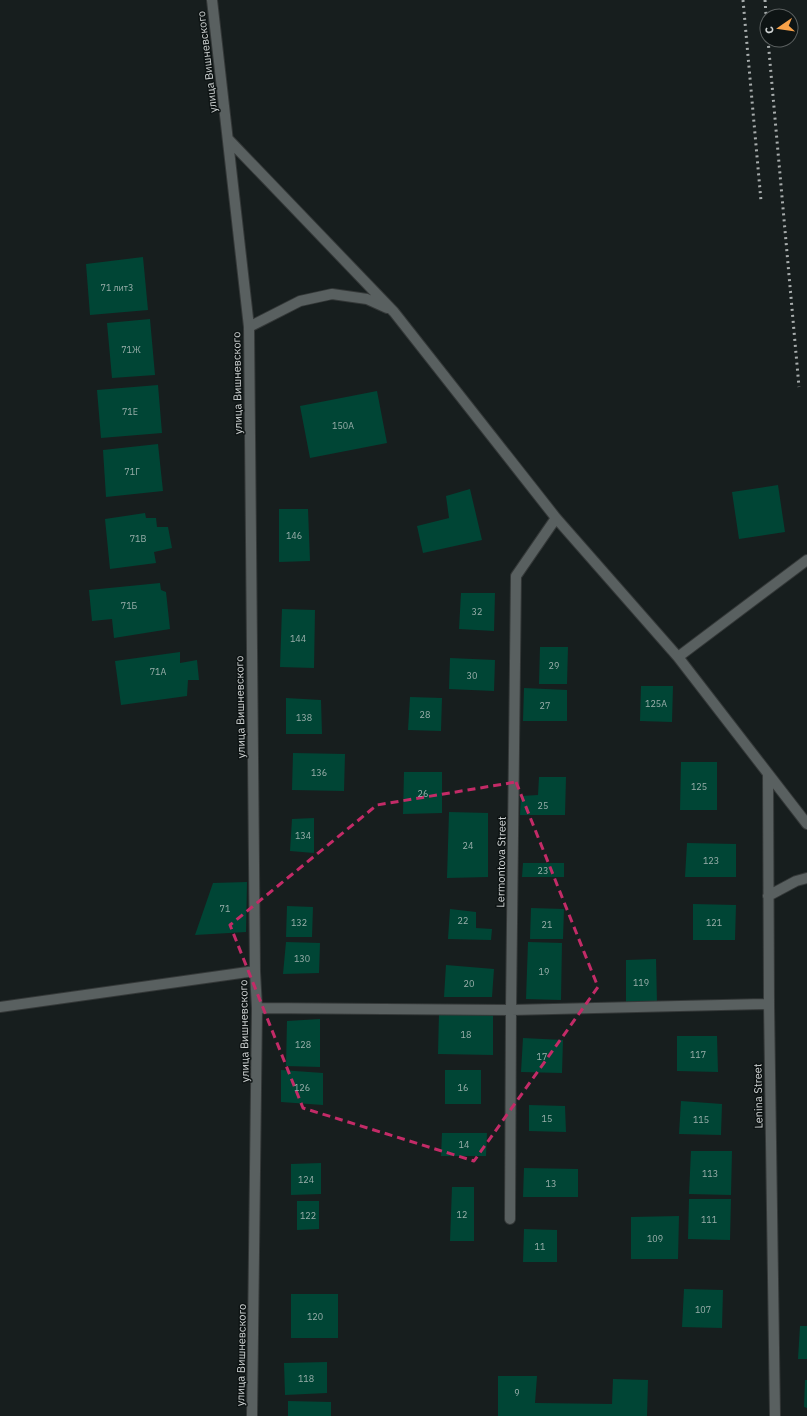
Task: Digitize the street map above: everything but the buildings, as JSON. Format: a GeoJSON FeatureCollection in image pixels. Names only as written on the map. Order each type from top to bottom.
{"type":"FeatureCollection","features":[{"type":"Feature","properties":{"kind":"street","name":"улица Вишневского"},"geometry":{"type":"LineString","coordinates":[[212,0],[248,327],[255,971],[257,1008],[252,1416]]}},
{"type":"Feature","properties":{"kind":"street"},"geometry":{"type":"LineString","coordinates":[[228,139],[394,312],[556,518],[678,657],[807,824]]}},
{"type":"Feature","properties":{"kind":"street"},"geometry":{"type":"LineString","coordinates":[[248,327],[300,302],[332,294],[367,299],[394,312]]}},
{"type":"Feature","properties":{"kind":"street","name":"Lermontova Street"},"geometry":{"type":"LineString","coordinates":[[510,1219],[516,576],[556,518]]}},
{"type":"Feature","properties":{"kind":"street"},"geometry":{"type":"LineString","coordinates":[[678,657],[807,560]]}},
{"type":"Feature","properties":{"kind":"street","name":"Lenina Street"},"geometry":{"type":"LineString","coordinates":[[768,775],[768,1004],[775,1416]]}},
{"type":"Feature","properties":{"kind":"street"},"geometry":{"type":"LineString","coordinates":[[768,896],[796,881],[807,878]]}},
{"type":"Feature","properties":{"kind":"street"},"geometry":{"type":"LineString","coordinates":[[0,1007],[255,971]]}},
{"type":"Feature","properties":{"kind":"street"},"geometry":{"type":"LineString","coordinates":[[257,1008],[511,1010],[768,1004]]}},
{"type":"Feature","properties":{"kind":"highlighted area"},"geometry":{"type":"Polygon","coordinates":[[[516,782],[598,987],[474,1161],[303,1108],[230,925],[377,805],[516,782]]]}},
{"type":"Feature","properties":{"kind":"railway"},"geometry":{"type":"LineString","coordinates":[[743,0],[761,201]]}},
{"type":"Feature","properties":{"kind":"railway"},"geometry":{"type":"LineString","coordinates":[[765,0],[766,8]]}},
{"type":"Feature","properties":{"kind":"railway"},"geometry":{"type":"LineString","coordinates":[[769,48],[799,387]]}}]}
